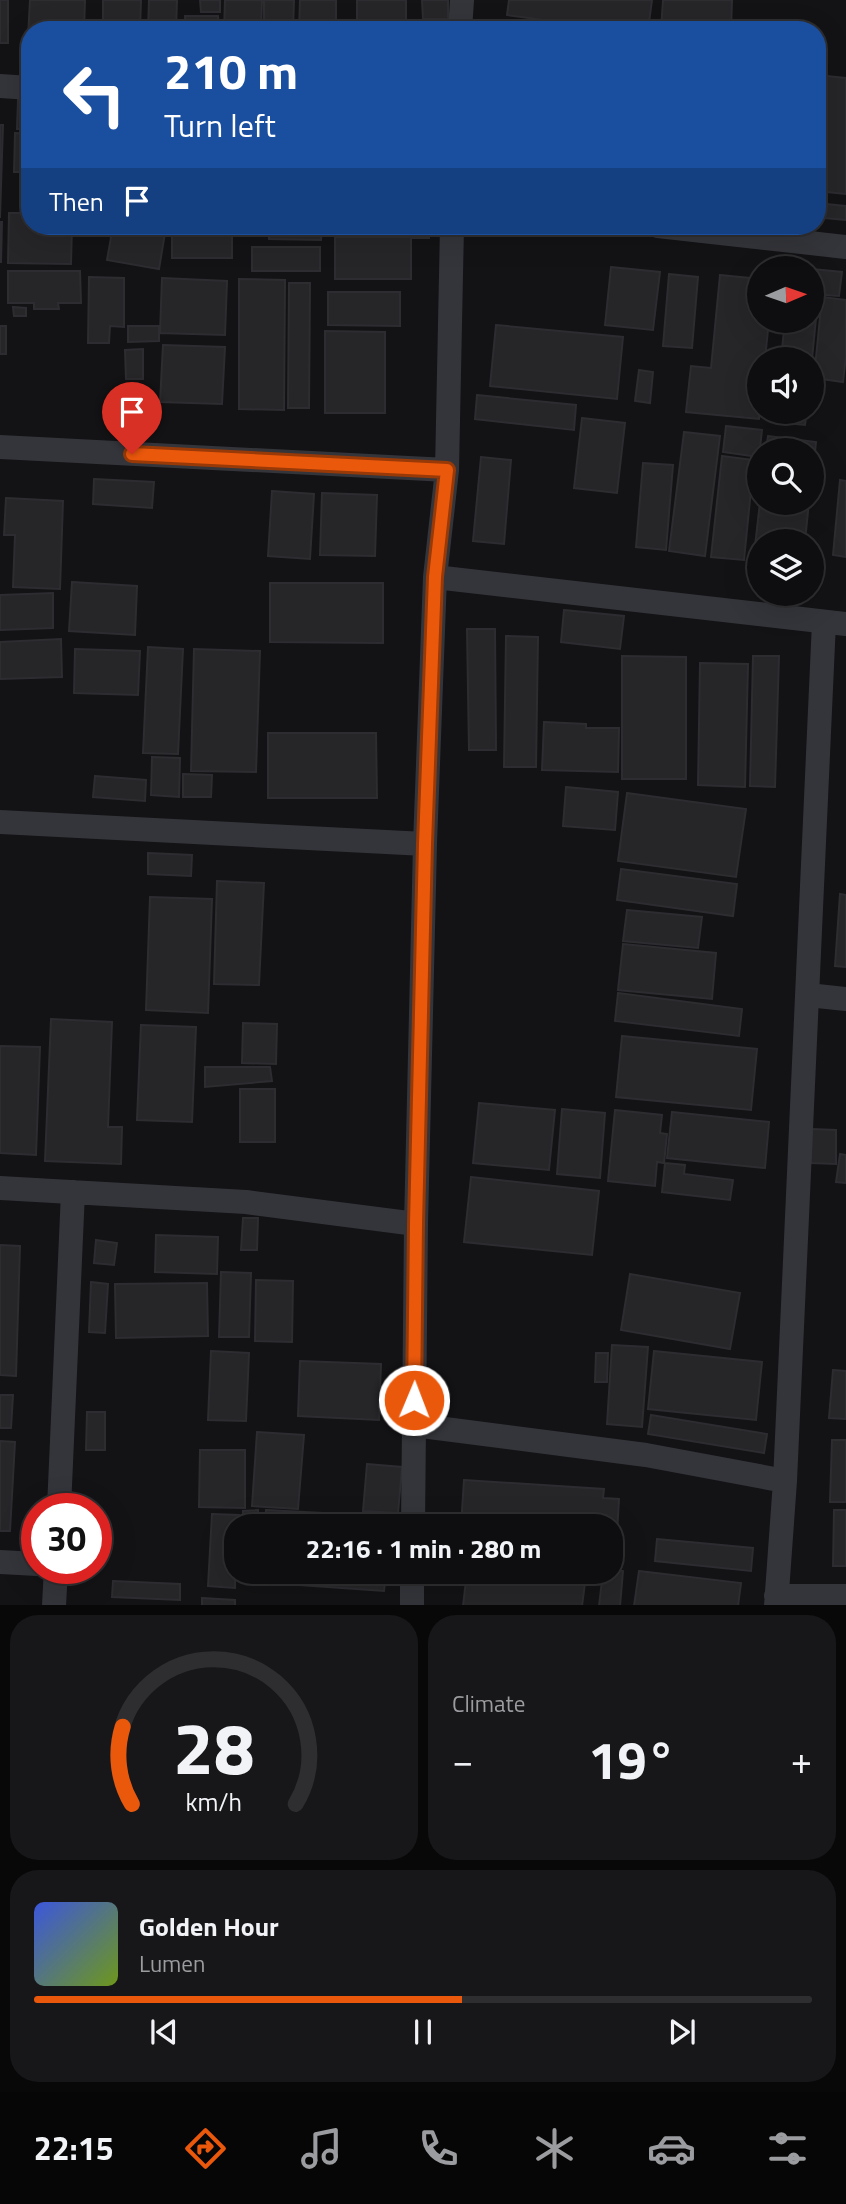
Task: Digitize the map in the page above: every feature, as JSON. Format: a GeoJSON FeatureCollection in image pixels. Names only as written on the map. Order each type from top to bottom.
{"type":"FeatureCollection","features":[{"type":"Feature","properties":{"kind":"street"},"geometry":{"type":"LineString","coordinates":[[461,21],[462,0]]}},
{"type":"Feature","properties":{"kind":"street"},"geometry":{"type":"LineString","coordinates":[[0,86],[21,87]]}},
{"type":"Feature","properties":{"kind":"street"},"geometry":{"type":"LineString","coordinates":[[413,1514],[416,1224],[425,844],[435,577],[447,470],[452,235]]}},
{"type":"Feature","properties":{"kind":"street"},"geometry":{"type":"LineString","coordinates":[[739,235],[846,247]]}},
{"type":"Feature","properties":{"kind":"street"},"geometry":{"type":"LineString","coordinates":[[0,447],[447,470]]}},
{"type":"Feature","properties":{"kind":"street"},"geometry":{"type":"LineString","coordinates":[[435,577],[835,623],[808,995],[785,1481],[776,1601],[846,1597]]}},
{"type":"Feature","properties":{"kind":"street"},"geometry":{"type":"LineString","coordinates":[[0,822],[425,844]]}},
{"type":"Feature","properties":{"kind":"street"},"geometry":{"type":"LineString","coordinates":[[808,995],[846,999]]}},
{"type":"Feature","properties":{"kind":"street"},"geometry":{"type":"LineString","coordinates":[[0,1188],[246,1202],[416,1224]]}},
{"type":"Feature","properties":{"kind":"street"},"geometry":{"type":"LineString","coordinates":[[60,1493],[73,1192]]}},
{"type":"Feature","properties":{"kind":"street"},"geometry":{"type":"LineString","coordinates":[[414,1425],[646,1455],[785,1481]]}},
{"type":"Feature","properties":{"kind":"street"},"geometry":{"type":"LineString","coordinates":[[0,1562],[21,1563]]}},
{"type":"Feature","properties":{"kind":"street"},"geometry":{"type":"LineString","coordinates":[[54,1605],[55,1584]]}},
{"type":"Feature","properties":{"kind":"street"},"geometry":{"type":"LineString","coordinates":[[412,1584],[412,1605]]}},
{"type":"Feature","properties":{"kind":"building"},"geometry":{"type":"Polygon","coordinates":[[[0,0],[8,0],[8,43],[0,43],[0,0]]]}},
{"type":"Feature","properties":{"kind":"building"},"geometry":{"type":"Polygon","coordinates":[[[30,0],[85,0],[84,21],[29,21],[30,0]]]}},
{"type":"Feature","properties":{"kind":"building"},"geometry":{"type":"Polygon","coordinates":[[[103,0],[141,0],[140,21],[103,21],[103,0]]]}},
{"type":"Feature","properties":{"kind":"building"},"geometry":{"type":"Polygon","coordinates":[[[149,0],[177,0],[176,21],[148,21],[149,0]]]}},
{"type":"Feature","properties":{"kind":"building"},"geometry":{"type":"Polygon","coordinates":[[[200,0],[220,0],[220,12],[201,12],[200,0]]]}},
{"type":"Feature","properties":{"kind":"building"},"geometry":{"type":"Polygon","coordinates":[[[225,0],[262,0],[261,21],[224,21],[225,0]]]}},
{"type":"Feature","properties":{"kind":"building"},"geometry":{"type":"Polygon","coordinates":[[[264,0],[294,0],[293,21],[264,21],[264,0]]]}},
{"type":"Feature","properties":{"kind":"building"},"geometry":{"type":"Polygon","coordinates":[[[300,0],[336,0],[336,21],[299,21],[300,0]]]}},
{"type":"Feature","properties":{"kind":"building"},"geometry":{"type":"Polygon","coordinates":[[[357,0],[406,0],[406,21],[357,21],[357,0]]]}},
{"type":"Feature","properties":{"kind":"building"},"geometry":{"type":"Polygon","coordinates":[[[422,0],[448,0],[448,19],[423,19],[422,0]]]}},
{"type":"Feature","properties":{"kind":"building"},"geometry":{"type":"Polygon","coordinates":[[[509,0],[652,0],[649,21],[551,21],[507,15],[509,0]]]}},
{"type":"Feature","properties":{"kind":"building"},"geometry":{"type":"Polygon","coordinates":[[[663,0],[732,0],[731,21],[662,21],[663,0]]]}},
{"type":"Feature","properties":{"kind":"building"},"geometry":{"type":"Polygon","coordinates":[[[185,16],[218,16],[218,21],[185,21],[185,16]]]}},
{"type":"Feature","properties":{"kind":"building"},"geometry":{"type":"Polygon","coordinates":[[[826,76],[846,78],[846,194],[826,192],[826,76]]]}},
{"type":"Feature","properties":{"kind":"building"},"geometry":{"type":"Polygon","coordinates":[[[18,99],[21,99],[21,129],[17,129],[18,99]]]}},
{"type":"Feature","properties":{"kind":"building"},"geometry":{"type":"Polygon","coordinates":[[[0,125],[3,125],[0,218],[0,125]]]}},
{"type":"Feature","properties":{"kind":"building"},"geometry":{"type":"Polygon","coordinates":[[[15,133],[21,133],[21,172],[14,172],[15,133]]]}},
{"type":"Feature","properties":{"kind":"building"},"geometry":{"type":"Polygon","coordinates":[[[826,204],[846,206],[846,220],[826,218],[826,204]]]}},
{"type":"Feature","properties":{"kind":"building"},"geometry":{"type":"Polygon","coordinates":[[[9,213],[21,213],[21,235],[72,235],[71,264],[8,263],[9,213]]]}},
{"type":"Feature","properties":{"kind":"building"},"geometry":{"type":"Polygon","coordinates":[[[2,222],[1,262],[0,262],[2,222]]]}},
{"type":"Feature","properties":{"kind":"building"},"geometry":{"type":"Polygon","coordinates":[[[111,235],[165,235],[159,269],[107,260],[111,235]]]}},
{"type":"Feature","properties":{"kind":"building"},"geometry":{"type":"Polygon","coordinates":[[[172,235],[232,235],[232,258],[172,258],[172,235]]]}},
{"type":"Feature","properties":{"kind":"building"},"geometry":{"type":"Polygon","coordinates":[[[269,235],[321,235],[321,240],[269,239],[269,235]]]}},
{"type":"Feature","properties":{"kind":"building"},"geometry":{"type":"Polygon","coordinates":[[[413,235],[429,235],[429,238],[413,238],[413,235]]]}},
{"type":"Feature","properties":{"kind":"building"},"geometry":{"type":"Polygon","coordinates":[[[335,237],[411,237],[411,279],[335,279],[335,237]]]}},
{"type":"Feature","properties":{"kind":"building"},"geometry":{"type":"Polygon","coordinates":[[[252,247],[320,247],[320,271],[252,271],[252,247]]]}},
{"type":"Feature","properties":{"kind":"building"},"geometry":{"type":"Polygon","coordinates":[[[611,267],[660,272],[653,330],[605,325],[611,267]]]}},
{"type":"Feature","properties":{"kind":"building"},"geometry":{"type":"Polygon","coordinates":[[[824,270],[842,272],[839,296],[824,295],[824,270]]]}},
{"type":"Feature","properties":{"kind":"building"},"geometry":{"type":"Polygon","coordinates":[[[8,271],[80,271],[81,303],[58,303],[59,309],[34,309],[34,303],[8,303],[8,271]]]}},
{"type":"Feature","properties":{"kind":"building"},"geometry":{"type":"Polygon","coordinates":[[[669,274],[698,277],[692,348],[663,346],[669,274]]]}},
{"type":"Feature","properties":{"kind":"building"},"geometry":{"type":"Polygon","coordinates":[[[720,275],[747,278],[747,333],[768,333],[766,347],[747,347],[747,418],[686,412],[691,366],[711,368],[720,275]]]}},
{"type":"Feature","properties":{"kind":"building"},"geometry":{"type":"Polygon","coordinates":[[[89,277],[124,278],[124,327],[110,326],[109,343],[88,343],[89,277]]]}},
{"type":"Feature","properties":{"kind":"building"},"geometry":{"type":"Polygon","coordinates":[[[162,278],[227,281],[225,335],[160,333],[162,278]]]}},
{"type":"Feature","properties":{"kind":"building"},"geometry":{"type":"Polygon","coordinates":[[[239,279],[285,280],[284,410],[239,409],[239,279]]]}},
{"type":"Feature","properties":{"kind":"building"},"geometry":{"type":"Polygon","coordinates":[[[289,283],[310,283],[309,408],[288,408],[289,283]]]}},
{"type":"Feature","properties":{"kind":"building"},"geometry":{"type":"Polygon","coordinates":[[[328,292],[400,292],[400,326],[328,325],[328,292]]]}},
{"type":"Feature","properties":{"kind":"building"},"geometry":{"type":"Polygon","coordinates":[[[824,297],[846,300],[843,382],[824,379],[824,347],[817,347],[818,333],[824,333],[824,297]]]}},
{"type":"Feature","properties":{"kind":"building"},"geometry":{"type":"Polygon","coordinates":[[[13,307],[26,308],[26,316],[14,316],[13,307]]]}},
{"type":"Feature","properties":{"kind":"building"},"geometry":{"type":"Polygon","coordinates":[[[496,325],[623,337],[617,399],[490,386],[496,325]]]}},
{"type":"Feature","properties":{"kind":"building"},"geometry":{"type":"Polygon","coordinates":[[[0,326],[6,326],[6,354],[0,354],[0,326]]]}},
{"type":"Feature","properties":{"kind":"building"},"geometry":{"type":"Polygon","coordinates":[[[128,326],[159,326],[159,341],[128,342],[128,326]]]}},
{"type":"Feature","properties":{"kind":"building"},"geometry":{"type":"Polygon","coordinates":[[[325,331],[385,332],[385,413],[325,413],[325,331]]]}},
{"type":"Feature","properties":{"kind":"building"},"geometry":{"type":"Polygon","coordinates":[[[784,333],[815,333],[813,347],[782,347],[784,333]]]}},
{"type":"Feature","properties":{"kind":"building"},"geometry":{"type":"Polygon","coordinates":[[[163,345],[225,347],[222,404],[160,402],[163,345]]]}},
{"type":"Feature","properties":{"kind":"building"},"geometry":{"type":"Polygon","coordinates":[[[143,349],[143,379],[126,379],[125,350],[143,349]]]}},
{"type":"Feature","properties":{"kind":"building"},"geometry":{"type":"Polygon","coordinates":[[[639,370],[653,372],[650,403],[635,401],[639,370]]]}},
{"type":"Feature","properties":{"kind":"building"},"geometry":{"type":"Polygon","coordinates":[[[477,395],[576,405],[574,430],[475,419],[477,395]]]}},
{"type":"Feature","properties":{"kind":"building"},"geometry":{"type":"Polygon","coordinates":[[[582,418],[625,423],[617,493],[574,488],[582,418]]]}},
{"type":"Feature","properties":{"kind":"building"},"geometry":{"type":"Polygon","coordinates":[[[726,426],[762,430],[761,438],[747,438],[747,455],[723,452],[726,426]]]}},
{"type":"Feature","properties":{"kind":"building"},"geometry":{"type":"Polygon","coordinates":[[[684,432],[720,436],[705,556],[669,551],[684,432]]]}},
{"type":"Feature","properties":{"kind":"building"},"geometry":{"type":"Polygon","coordinates":[[[722,456],[747,459],[748,515],[744,560],[711,557],[722,456]]]}},
{"type":"Feature","properties":{"kind":"building"},"geometry":{"type":"Polygon","coordinates":[[[481,457],[511,460],[504,544],[473,541],[481,457]]]}},
{"type":"Feature","properties":{"kind":"building"},"geometry":{"type":"Polygon","coordinates":[[[643,463],[673,465],[666,550],[636,547],[643,463]]]}},
{"type":"Feature","properties":{"kind":"building"},"geometry":{"type":"Polygon","coordinates":[[[94,479],[154,482],[152,508],[93,504],[94,479]]]}},
{"type":"Feature","properties":{"kind":"building"},"geometry":{"type":"Polygon","coordinates":[[[840,480],[846,481],[846,557],[833,555],[840,480]]]}},
{"type":"Feature","properties":{"kind":"building"},"geometry":{"type":"Polygon","coordinates":[[[272,491],[314,494],[310,559],[268,556],[272,491]]]}},
{"type":"Feature","properties":{"kind":"building"},"geometry":{"type":"Polygon","coordinates":[[[322,493],[377,495],[375,556],[320,555],[322,493]]]}},
{"type":"Feature","properties":{"kind":"building"},"geometry":{"type":"Polygon","coordinates":[[[6,498],[63,501],[60,589],[13,587],[15,535],[4,535],[6,498]]]}},
{"type":"Feature","properties":{"kind":"building"},"geometry":{"type":"Polygon","coordinates":[[[759,515],[808,515],[806,529],[757,529],[759,515]]]}},
{"type":"Feature","properties":{"kind":"building"},"geometry":{"type":"Polygon","coordinates":[[[72,582],[137,586],[135,635],[69,631],[72,582]]]}},
{"type":"Feature","properties":{"kind":"building"},"geometry":{"type":"Polygon","coordinates":[[[270,583],[383,583],[383,643],[270,642],[270,583]]]}},
{"type":"Feature","properties":{"kind":"building"},"geometry":{"type":"Polygon","coordinates":[[[53,593],[53,628],[0,630],[0,595],[53,593]]]}},
{"type":"Feature","properties":{"kind":"building"},"geometry":{"type":"Polygon","coordinates":[[[564,610],[624,616],[620,649],[561,642],[564,610]]]}},
{"type":"Feature","properties":{"kind":"building"},"geometry":{"type":"Polygon","coordinates":[[[467,629],[495,629],[496,750],[469,750],[467,629]]]}},
{"type":"Feature","properties":{"kind":"building"},"geometry":{"type":"Polygon","coordinates":[[[506,636],[538,637],[536,767],[504,767],[506,636]]]}},
{"type":"Feature","properties":{"kind":"building"},"geometry":{"type":"Polygon","coordinates":[[[61,639],[62,677],[0,679],[0,642],[61,639]]]}},
{"type":"Feature","properties":{"kind":"building"},"geometry":{"type":"Polygon","coordinates":[[[148,647],[183,649],[178,754],[143,753],[148,647]]]}},
{"type":"Feature","properties":{"kind":"building"},"geometry":{"type":"Polygon","coordinates":[[[75,649],[140,651],[138,695],[74,693],[75,649]]]}},
{"type":"Feature","properties":{"kind":"building"},"geometry":{"type":"Polygon","coordinates":[[[194,649],[260,651],[256,772],[191,771],[194,649]]]}},
{"type":"Feature","properties":{"kind":"building"},"geometry":{"type":"Polygon","coordinates":[[[622,656],[686,657],[686,779],[622,779],[622,656]]]}},
{"type":"Feature","properties":{"kind":"building"},"geometry":{"type":"Polygon","coordinates":[[[753,656],[779,656],[775,787],[750,786],[753,656]]]}},
{"type":"Feature","properties":{"kind":"building"},"geometry":{"type":"Polygon","coordinates":[[[700,663],[748,664],[745,787],[698,785],[700,663]]]}},
{"type":"Feature","properties":{"kind":"building"},"geometry":{"type":"Polygon","coordinates":[[[544,722],[586,724],[586,728],[619,728],[618,772],[542,770],[544,722]]]}},
{"type":"Feature","properties":{"kind":"building"},"geometry":{"type":"Polygon","coordinates":[[[268,733],[376,733],[377,798],[268,798],[268,733]]]}},
{"type":"Feature","properties":{"kind":"building"},"geometry":{"type":"Polygon","coordinates":[[[152,757],[180,758],[179,797],[151,795],[152,757]]]}},
{"type":"Feature","properties":{"kind":"building"},"geometry":{"type":"Polygon","coordinates":[[[183,774],[212,775],[211,797],[183,797],[183,774]]]}},
{"type":"Feature","properties":{"kind":"building"},"geometry":{"type":"Polygon","coordinates":[[[95,776],[146,780],[145,801],[93,797],[95,776]]]}},
{"type":"Feature","properties":{"kind":"building"},"geometry":{"type":"Polygon","coordinates":[[[566,787],[618,792],[615,830],[563,826],[566,787]]]}},
{"type":"Feature","properties":{"kind":"building"},"geometry":{"type":"Polygon","coordinates":[[[627,793],[746,809],[736,877],[618,861],[627,793]]]}},
{"type":"Feature","properties":{"kind":"building"},"geometry":{"type":"Polygon","coordinates":[[[148,853],[192,855],[191,876],[148,874],[148,853]]]}},
{"type":"Feature","properties":{"kind":"building"},"geometry":{"type":"Polygon","coordinates":[[[621,869],[737,884],[733,916],[617,900],[621,869]]]}},
{"type":"Feature","properties":{"kind":"building"},"geometry":{"type":"Polygon","coordinates":[[[217,881],[264,883],[259,985],[214,984],[217,881]]]}},
{"type":"Feature","properties":{"kind":"building"},"geometry":{"type":"Polygon","coordinates":[[[840,894],[846,895],[846,967],[835,966],[840,894]]]}},
{"type":"Feature","properties":{"kind":"building"},"geometry":{"type":"Polygon","coordinates":[[[150,897],[212,899],[208,1013],[146,1010],[150,897]]]}},
{"type":"Feature","properties":{"kind":"building"},"geometry":{"type":"Polygon","coordinates":[[[627,910],[702,917],[698,948],[623,941],[627,910]]]}},
{"type":"Feature","properties":{"kind":"building"},"geometry":{"type":"Polygon","coordinates":[[[623,944],[716,953],[712,999],[618,990],[623,944]]]}},
{"type":"Feature","properties":{"kind":"building"},"geometry":{"type":"Polygon","coordinates":[[[618,993],[742,1009],[739,1036],[615,1021],[618,993]]]}},
{"type":"Feature","properties":{"kind":"building"},"geometry":{"type":"Polygon","coordinates":[[[51,1019],[112,1022],[108,1127],[122,1127],[121,1164],[45,1161],[51,1019]]]}},
{"type":"Feature","properties":{"kind":"building"},"geometry":{"type":"Polygon","coordinates":[[[243,1023],[277,1024],[276,1064],[242,1063],[243,1023]]]}},
{"type":"Feature","properties":{"kind":"building"},"geometry":{"type":"Polygon","coordinates":[[[141,1025],[196,1027],[192,1122],[137,1120],[141,1025]]]}},
{"type":"Feature","properties":{"kind":"building"},"geometry":{"type":"Polygon","coordinates":[[[622,1036],[757,1049],[751,1110],[616,1097],[622,1036]]]}},
{"type":"Feature","properties":{"kind":"building"},"geometry":{"type":"Polygon","coordinates":[[[0,1046],[40,1047],[36,1155],[0,1153],[0,1046]]]}},
{"type":"Feature","properties":{"kind":"building"},"geometry":{"type":"Polygon","coordinates":[[[205,1067],[270,1067],[272,1081],[205,1087],[205,1067]]]}},
{"type":"Feature","properties":{"kind":"building"},"geometry":{"type":"Polygon","coordinates":[[[240,1089],[275,1089],[275,1142],[240,1142],[240,1089]]]}},
{"type":"Feature","properties":{"kind":"building"},"geometry":{"type":"Polygon","coordinates":[[[479,1103],[555,1110],[549,1170],[473,1163],[479,1103]]]}},
{"type":"Feature","properties":{"kind":"building"},"geometry":{"type":"Polygon","coordinates":[[[562,1109],[605,1113],[600,1178],[557,1174],[562,1109]]]}},
{"type":"Feature","properties":{"kind":"building"},"geometry":{"type":"Polygon","coordinates":[[[615,1110],[662,1115],[660,1133],[667,1134],[664,1163],[657,1162],[655,1186],[608,1181],[615,1110]]]}},
{"type":"Feature","properties":{"kind":"building"},"geometry":{"type":"Polygon","coordinates":[[[672,1112],[769,1122],[765,1168],[667,1158],[672,1112]]]}},
{"type":"Feature","properties":{"kind":"building"},"geometry":{"type":"Polygon","coordinates":[[[812,1129],[836,1130],[836,1164],[811,1163],[812,1129]]]}},
{"type":"Feature","properties":{"kind":"building"},"geometry":{"type":"Polygon","coordinates":[[[840,1154],[846,1155],[846,1183],[836,1182],[840,1154]]]}},
{"type":"Feature","properties":{"kind":"building"},"geometry":{"type":"Polygon","coordinates":[[[665,1163],[685,1165],[684,1174],[733,1180],[730,1200],[662,1192],[665,1163]]]}},
{"type":"Feature","properties":{"kind":"building"},"geometry":{"type":"Polygon","coordinates":[[[471,1177],[599,1191],[592,1255],[464,1242],[471,1177]]]}},
{"type":"Feature","properties":{"kind":"building"},"geometry":{"type":"Polygon","coordinates":[[[243,1218],[258,1218],[257,1250],[241,1250],[243,1218]]]}},
{"type":"Feature","properties":{"kind":"building"},"geometry":{"type":"Polygon","coordinates":[[[156,1235],[218,1237],[217,1274],[155,1272],[156,1235]]]}},
{"type":"Feature","properties":{"kind":"building"},"geometry":{"type":"Polygon","coordinates":[[[96,1240],[117,1243],[114,1265],[94,1263],[96,1240]]]}},
{"type":"Feature","properties":{"kind":"building"},"geometry":{"type":"Polygon","coordinates":[[[0,1245],[20,1246],[16,1376],[0,1375],[0,1245]]]}},
{"type":"Feature","properties":{"kind":"building"},"geometry":{"type":"Polygon","coordinates":[[[221,1272],[251,1273],[249,1337],[219,1337],[221,1272]]]}},
{"type":"Feature","properties":{"kind":"building"},"geometry":{"type":"Polygon","coordinates":[[[630,1274],[740,1293],[730,1349],[621,1330],[630,1274]]]}},
{"type":"Feature","properties":{"kind":"building"},"geometry":{"type":"Polygon","coordinates":[[[256,1280],[293,1281],[292,1342],[255,1341],[256,1280]]]}},
{"type":"Feature","properties":{"kind":"building"},"geometry":{"type":"Polygon","coordinates":[[[91,1282],[108,1284],[105,1333],[89,1332],[91,1282]]]}},
{"type":"Feature","properties":{"kind":"building"},"geometry":{"type":"Polygon","coordinates":[[[207,1283],[208,1336],[116,1338],[115,1284],[207,1283]]]}},
{"type":"Feature","properties":{"kind":"building"},"geometry":{"type":"Polygon","coordinates":[[[612,1345],[648,1347],[642,1427],[607,1424],[612,1345]]]}},
{"type":"Feature","properties":{"kind":"building"},"geometry":{"type":"Polygon","coordinates":[[[211,1351],[249,1353],[246,1421],[208,1420],[211,1351]]]}},
{"type":"Feature","properties":{"kind":"building"},"geometry":{"type":"Polygon","coordinates":[[[654,1351],[762,1362],[756,1420],[648,1409],[654,1351]]]}},
{"type":"Feature","properties":{"kind":"building"},"geometry":{"type":"Polygon","coordinates":[[[596,1353],[608,1353],[607,1382],[595,1382],[596,1353]]]}},
{"type":"Feature","properties":{"kind":"building"},"geometry":{"type":"Polygon","coordinates":[[[300,1361],[381,1364],[379,1420],[298,1416],[300,1361]]]}},
{"type":"Feature","properties":{"kind":"building"},"geometry":{"type":"Polygon","coordinates":[[[833,1370],[846,1371],[846,1419],[829,1418],[833,1370]]]}},
{"type":"Feature","properties":{"kind":"building"},"geometry":{"type":"Polygon","coordinates":[[[0,1395],[13,1395],[11,1428],[0,1428],[0,1395]]]}},
{"type":"Feature","properties":{"kind":"building"},"geometry":{"type":"Polygon","coordinates":[[[87,1412],[105,1412],[105,1450],[86,1450],[87,1412]]]}},
{"type":"Feature","properties":{"kind":"building"},"geometry":{"type":"Polygon","coordinates":[[[651,1415],[767,1434],[764,1453],[648,1434],[651,1415]]]}},
{"type":"Feature","properties":{"kind":"building"},"geometry":{"type":"Polygon","coordinates":[[[257,1432],[304,1435],[298,1509],[252,1506],[257,1432]]]}},
{"type":"Feature","properties":{"kind":"building"},"geometry":{"type":"Polygon","coordinates":[[[832,1440],[846,1440],[846,1502],[830,1502],[832,1440]]]}},
{"type":"Feature","properties":{"kind":"building"},"geometry":{"type":"Polygon","coordinates":[[[0,1441],[15,1442],[10,1531],[0,1531],[0,1441]]]}},
{"type":"Feature","properties":{"kind":"building"},"geometry":{"type":"Polygon","coordinates":[[[200,1450],[245,1450],[245,1508],[199,1507],[200,1450]]]}},
{"type":"Feature","properties":{"kind":"building"},"geometry":{"type":"Polygon","coordinates":[[[367,1464],[402,1467],[398,1513],[363,1511],[367,1464]]]}},
{"type":"Feature","properties":{"kind":"building"},"geometry":{"type":"Polygon","coordinates":[[[464,1480],[604,1489],[603,1498],[619,1499],[618,1514],[462,1514],[464,1480]]]}},
{"type":"Feature","properties":{"kind":"building"},"geometry":{"type":"Polygon","coordinates":[[[258,1510],[258,1514],[243,1514],[243,1511],[258,1510]]]}},
{"type":"Feature","properties":{"kind":"building"},"geometry":{"type":"Polygon","coordinates":[[[266,1510],[342,1514],[266,1514],[266,1510]]]}},
{"type":"Feature","properties":{"kind":"building"},"geometry":{"type":"Polygon","coordinates":[[[834,1510],[846,1510],[846,1566],[833,1566],[834,1510]]]}},
{"type":"Feature","properties":{"kind":"building"},"geometry":{"type":"Polygon","coordinates":[[[212,1514],[224,1514],[224,1584],[235,1584],[235,1588],[208,1586],[212,1514]]]}},
{"type":"Feature","properties":{"kind":"building"},"geometry":{"type":"Polygon","coordinates":[[[657,1539],[753,1548],[751,1571],[655,1561],[657,1539]]]}},
{"type":"Feature","properties":{"kind":"building"},"geometry":{"type":"Polygon","coordinates":[[[639,1571],[741,1583],[738,1605],[634,1605],[639,1571]]]}},
{"type":"Feature","properties":{"kind":"building"},"geometry":{"type":"Polygon","coordinates":[[[113,1581],[180,1584],[180,1600],[112,1597],[113,1581]]]}},
{"type":"Feature","properties":{"kind":"building"},"geometry":{"type":"Polygon","coordinates":[[[285,1584],[385,1584],[384,1591],[285,1584]]]}},
{"type":"Feature","properties":{"kind":"building"},"geometry":{"type":"Polygon","coordinates":[[[466,1584],[585,1584],[582,1605],[463,1605],[466,1584]]]}},
{"type":"Feature","properties":{"kind":"building"},"geometry":{"type":"Polygon","coordinates":[[[602,1584],[622,1584],[620,1605],[599,1605],[602,1584]]]}},
{"type":"Feature","properties":{"kind":"building"},"geometry":{"type":"Polygon","coordinates":[[[202,1598],[235,1600],[235,1605],[202,1605],[202,1598]]]}},
{"type":"Feature","properties":{"kind":"route"},"geometry":{"type":"LineString","coordinates":[[132,454],[447,470],[435,577],[425,844],[414,1400]]}}]}
